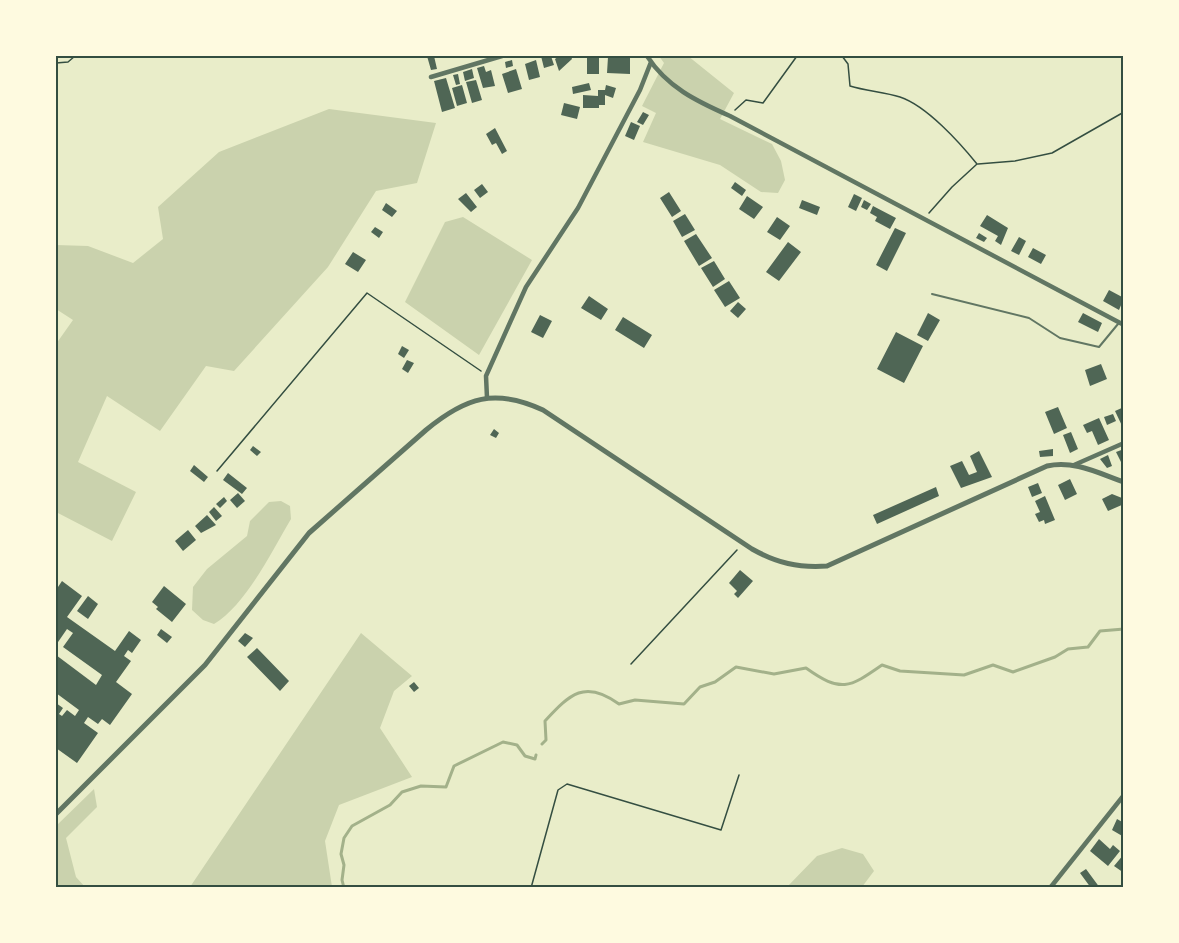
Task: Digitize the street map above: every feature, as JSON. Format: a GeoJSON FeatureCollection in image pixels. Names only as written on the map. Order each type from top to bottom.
{"type":"FeatureCollection","features":[{"type":"Feature","properties":{"kind":"street"},"geometry":{"type":"LineString","coordinates":[[431,77],[502,56]]}},
{"type":"Feature","properties":{"kind":"street"},"geometry":{"type":"LineString","coordinates":[[647,56],[658,74],[680,90],[923,221],[1121,324]]}},
{"type":"Feature","properties":{"kind":"street"},"geometry":{"type":"LineString","coordinates":[[488,398],[486,376],[526,287],[578,208],[640,90],[651,62]]}},
{"type":"Feature","properties":{"kind":"street"},"geometry":{"type":"LineString","coordinates":[[56,814],[206,665],[247,614],[291,553],[329,513],[443,416],[469,402],[488,398],[517,399],[543,410],[744,543],[770,559],[795,567],[827,567],[1047,466],[1062,463],[1074,465],[1124,482]]}},
{"type":"Feature","properties":{"kind":"street"},"geometry":{"type":"LineString","coordinates":[[1074,465],[1124,443]]}},
{"type":"Feature","properties":{"kind":"street"},"geometry":{"type":"LineString","coordinates":[[1050,888],[1124,795]]}},
{"type":"Feature","properties":{"kind":"lane"},"geometry":{"type":"LineString","coordinates":[[932,294],[1029,318],[1059,338],[1099,347],[1121,324]]}},
{"type":"Feature","properties":{"kind":"path"},"geometry":{"type":"LineString","coordinates":[[56,63],[68,62],[75,56]]}},
{"type":"Feature","properties":{"kind":"path"},"geometry":{"type":"LineString","coordinates":[[730,116],[743,101],[764,103],[797,56]]}},
{"type":"Feature","properties":{"kind":"path"},"geometry":{"type":"LineString","coordinates":[[842,56],[848,64],[850,86],[910,102],[948,132],[977,164]]}},
{"type":"Feature","properties":{"kind":"path"},"geometry":{"type":"LineString","coordinates":[[923,221],[941,198],[977,164],[1015,162],[1052,153],[1124,112]]}},
{"type":"Feature","properties":{"kind":"path"},"geometry":{"type":"LineString","coordinates":[[217,471],[368,293],[486,376]]}},
{"type":"Feature","properties":{"kind":"path"},"geometry":{"type":"LineString","coordinates":[[631,664],[744,543]]}},
{"type":"Feature","properties":{"kind":"path"},"geometry":{"type":"LineString","coordinates":[[531,888],[558,789],[567,784],[721,830],[739,775]]}},
{"type":"Feature","properties":{"kind":"green space"},"geometry":{"type":"Polygon","coordinates":[[[659,56],[688,56],[734,93],[720,119],[772,144],[781,161],[785,180],[778,193],[761,192],[720,165],[643,142],[656,113],[642,106],[664,63],[659,56]]]}},
{"type":"Feature","properties":{"kind":"green space"},"geometry":{"type":"Polygon","coordinates":[[[329,109],[436,123],[417,183],[376,191],[328,267],[234,371],[206,366],[160,431],[107,396],[78,462],[136,492],[112,541],[56,512],[56,344],[73,320],[56,309],[56,245],[88,246],[133,263],[163,239],[158,207],[219,152],[329,109]]]}},
{"type":"Feature","properties":{"kind":"green space"},"geometry":{"type":"Polygon","coordinates":[[[463,217],[532,260],[479,355],[405,302],[445,222],[463,217]]]}},
{"type":"Feature","properties":{"kind":"green space"},"geometry":{"type":"Polygon","coordinates":[[[281,501],[290,506],[291,519],[257,576],[226,615],[214,624],[203,620],[192,610],[193,587],[207,569],[247,536],[250,521],[269,502],[281,501]]]}},
{"type":"Feature","properties":{"kind":"green space"},"geometry":{"type":"Polygon","coordinates":[[[361,633],[412,676],[394,691],[380,728],[412,777],[339,805],[325,841],[332,887],[190,887],[361,633]]]}},
{"type":"Feature","properties":{"kind":"green space"},"geometry":{"type":"Polygon","coordinates":[[[94,789],[97,807],[66,838],[76,877],[85,887],[56,887],[56,826],[94,789]]]}},
{"type":"Feature","properties":{"kind":"green space"},"geometry":{"type":"Polygon","coordinates":[[[842,848],[863,854],[874,871],[862,887],[787,887],[817,856],[842,848]]]}},
{"type":"Feature","properties":{"kind":"building"},"geometry":{"type":"Polygon","coordinates":[[[427,56],[434,56],[437,69],[431,70],[427,56]]]}},
{"type":"Feature","properties":{"kind":"building"},"geometry":{"type":"Polygon","coordinates":[[[541,56],[551,56],[554,65],[544,68],[541,56]]]}},
{"type":"Feature","properties":{"kind":"building"},"geometry":{"type":"Polygon","coordinates":[[[559,56],[571,56],[572,59],[559,71],[555,59],[559,56]]]}},
{"type":"Feature","properties":{"kind":"building"},"geometry":{"type":"Polygon","coordinates":[[[608,57],[630,58],[630,74],[607,73],[608,57]]]}},
{"type":"Feature","properties":{"kind":"building"},"geometry":{"type":"Polygon","coordinates":[[[587,58],[599,58],[599,74],[587,74],[587,58]]]}},
{"type":"Feature","properties":{"kind":"building"},"geometry":{"type":"Polygon","coordinates":[[[512,60],[513,66],[506,68],[505,62],[512,60]]]}},
{"type":"Feature","properties":{"kind":"building"},"geometry":{"type":"Polygon","coordinates":[[[536,60],[540,77],[529,80],[525,64],[536,60]]]}},
{"type":"Feature","properties":{"kind":"building"},"geometry":{"type":"Polygon","coordinates":[[[484,66],[486,72],[491,70],[495,86],[483,88],[477,68],[484,66]]]}},
{"type":"Feature","properties":{"kind":"building"},"geometry":{"type":"Polygon","coordinates":[[[472,69],[474,78],[465,81],[463,72],[472,69]]]}},
{"type":"Feature","properties":{"kind":"building"},"geometry":{"type":"Polygon","coordinates":[[[516,69],[522,89],[508,93],[502,74],[516,69]]]}},
{"type":"Feature","properties":{"kind":"building"},"geometry":{"type":"Polygon","coordinates":[[[458,74],[460,84],[456,85],[453,75],[458,74]]]}},
{"type":"Feature","properties":{"kind":"building"},"geometry":{"type":"Polygon","coordinates":[[[446,78],[455,108],[442,112],[434,81],[446,78]]]}},
{"type":"Feature","properties":{"kind":"building"},"geometry":{"type":"Polygon","coordinates":[[[476,80],[482,100],[472,103],[466,82],[476,80]]]}},
{"type":"Feature","properties":{"kind":"building"},"geometry":{"type":"Polygon","coordinates":[[[589,83],[591,90],[573,94],[572,87],[589,83]]]}},
{"type":"Feature","properties":{"kind":"building"},"geometry":{"type":"Polygon","coordinates":[[[462,85],[467,103],[457,106],[452,88],[462,85]]]}},
{"type":"Feature","properties":{"kind":"building"},"geometry":{"type":"Polygon","coordinates":[[[606,85],[616,88],[613,98],[605,95],[605,105],[599,105],[599,108],[583,108],[583,95],[598,96],[598,90],[605,90],[606,85]]]}},
{"type":"Feature","properties":{"kind":"building"},"geometry":{"type":"Polygon","coordinates":[[[564,103],[580,107],[577,119],[561,115],[564,103]]]}},
{"type":"Feature","properties":{"kind":"building"},"geometry":{"type":"Polygon","coordinates":[[[643,112],[649,115],[643,125],[637,122],[643,112]]]}},
{"type":"Feature","properties":{"kind":"building"},"geometry":{"type":"Polygon","coordinates":[[[631,122],[640,126],[634,140],[625,136],[631,122]]]}},
{"type":"Feature","properties":{"kind":"building"},"geometry":{"type":"Polygon","coordinates":[[[495,128],[507,151],[502,154],[496,143],[492,145],[486,134],[495,128]]]}},
{"type":"Feature","properties":{"kind":"building"},"geometry":{"type":"Polygon","coordinates":[[[735,182],[746,190],[742,196],[731,188],[735,182]]]}},
{"type":"Feature","properties":{"kind":"building"},"geometry":{"type":"Polygon","coordinates":[[[482,184],[488,192],[480,198],[474,190],[482,184]]]}},
{"type":"Feature","properties":{"kind":"building"},"geometry":{"type":"Polygon","coordinates":[[[669,192],[681,211],[672,217],[660,198],[669,192]]]}},
{"type":"Feature","properties":{"kind":"building"},"geometry":{"type":"Polygon","coordinates":[[[466,193],[477,207],[471,212],[458,199],[466,193]]]}},
{"type":"Feature","properties":{"kind":"building"},"geometry":{"type":"Polygon","coordinates":[[[854,194],[862,198],[856,211],[848,207],[854,194]]]}},
{"type":"Feature","properties":{"kind":"building"},"geometry":{"type":"Polygon","coordinates":[[[747,196],[763,207],[754,219],[739,209],[747,196]]]}},
{"type":"Feature","properties":{"kind":"building"},"geometry":{"type":"Polygon","coordinates":[[[802,200],[820,207],[817,215],[799,208],[802,200]]]}},
{"type":"Feature","properties":{"kind":"building"},"geometry":{"type":"Polygon","coordinates":[[[864,200],[871,204],[867,210],[861,207],[864,200]]]}},
{"type":"Feature","properties":{"kind":"building"},"geometry":{"type":"Polygon","coordinates":[[[386,203],[397,211],[392,217],[382,210],[386,203]]]}},
{"type":"Feature","properties":{"kind":"building"},"geometry":{"type":"Polygon","coordinates":[[[873,206],[896,218],[890,229],[875,221],[877,217],[870,213],[873,206]]]}},
{"type":"Feature","properties":{"kind":"building"},"geometry":{"type":"Polygon","coordinates":[[[685,214],[695,230],[682,237],[673,221],[685,214]]]}},
{"type":"Feature","properties":{"kind":"building"},"geometry":{"type":"Polygon","coordinates":[[[987,215],[1008,228],[1001,245],[995,241],[998,236],[980,226],[987,215]]]}},
{"type":"Feature","properties":{"kind":"building"},"geometry":{"type":"Polygon","coordinates":[[[777,217],[790,226],[780,240],[767,232],[777,217]]]}},
{"type":"Feature","properties":{"kind":"building"},"geometry":{"type":"Polygon","coordinates":[[[375,227],[383,232],[379,238],[371,232],[375,227]]]}},
{"type":"Feature","properties":{"kind":"building"},"geometry":{"type":"Polygon","coordinates":[[[895,228],[906,233],[887,271],[876,265],[895,228]]]}},
{"type":"Feature","properties":{"kind":"building"},"geometry":{"type":"Polygon","coordinates":[[[979,233],[987,238],[984,242],[976,238],[979,233]]]}},
{"type":"Feature","properties":{"kind":"building"},"geometry":{"type":"Polygon","coordinates":[[[696,234],[712,258],[699,266],[684,241],[696,234]]]}},
{"type":"Feature","properties":{"kind":"building"},"geometry":{"type":"Polygon","coordinates":[[[1019,237],[1026,241],[1019,255],[1011,251],[1019,237]]]}},
{"type":"Feature","properties":{"kind":"building"},"geometry":{"type":"Polygon","coordinates":[[[788,242],[801,252],[779,281],[766,272],[788,242]]]}},
{"type":"Feature","properties":{"kind":"building"},"geometry":{"type":"Polygon","coordinates":[[[1033,248],[1046,255],[1041,264],[1028,257],[1033,248]]]}},
{"type":"Feature","properties":{"kind":"building"},"geometry":{"type":"Polygon","coordinates":[[[353,252],[366,260],[358,272],[345,264],[353,252]]]}},
{"type":"Feature","properties":{"kind":"building"},"geometry":{"type":"Polygon","coordinates":[[[714,261],[725,279],[713,287],[701,268],[714,261]]]}},
{"type":"Feature","properties":{"kind":"building"},"geometry":{"type":"Polygon","coordinates":[[[729,281],[740,298],[725,307],[714,290],[729,281]]]}},
{"type":"Feature","properties":{"kind":"building"},"geometry":{"type":"Polygon","coordinates":[[[1109,290],[1124,298],[1119,310],[1103,301],[1109,290]]]}},
{"type":"Feature","properties":{"kind":"building"},"geometry":{"type":"Polygon","coordinates":[[[589,296],[608,309],[601,320],[581,308],[589,296]]]}},
{"type":"Feature","properties":{"kind":"building"},"geometry":{"type":"Polygon","coordinates":[[[738,302],[746,309],[738,318],[730,311],[738,302]]]}},
{"type":"Feature","properties":{"kind":"building"},"geometry":{"type":"Polygon","coordinates":[[[928,313],[940,320],[928,341],[917,335],[928,313]]]}},
{"type":"Feature","properties":{"kind":"building"},"geometry":{"type":"Polygon","coordinates":[[[1083,313],[1102,323],[1098,332],[1078,322],[1083,313]]]}},
{"type":"Feature","properties":{"kind":"building"},"geometry":{"type":"Polygon","coordinates":[[[540,315],[552,321],[543,338],[531,332],[540,315]]]}},
{"type":"Feature","properties":{"kind":"building"},"geometry":{"type":"Polygon","coordinates":[[[623,317],[652,335],[644,348],[615,330],[623,317]]]}},
{"type":"Feature","properties":{"kind":"building"},"geometry":{"type":"Polygon","coordinates":[[[896,332],[923,346],[904,383],[877,369],[896,332]]]}},
{"type":"Feature","properties":{"kind":"building"},"geometry":{"type":"Polygon","coordinates":[[[402,346],[409,350],[404,358],[398,354],[402,346]]]}},
{"type":"Feature","properties":{"kind":"building"},"geometry":{"type":"Polygon","coordinates":[[[407,360],[414,363],[408,373],[402,369],[407,360]]]}},
{"type":"Feature","properties":{"kind":"building"},"geometry":{"type":"Polygon","coordinates":[[[1101,364],[1107,379],[1090,386],[1085,370],[1101,364]]]}},
{"type":"Feature","properties":{"kind":"building"},"geometry":{"type":"Polygon","coordinates":[[[1058,407],[1067,428],[1054,434],[1045,412],[1058,407]]]}},
{"type":"Feature","properties":{"kind":"building"},"geometry":{"type":"Polygon","coordinates":[[[1124,407],[1124,430],[1115,411],[1124,407]]]}},
{"type":"Feature","properties":{"kind":"building"},"geometry":{"type":"Polygon","coordinates":[[[1113,414],[1116,421],[1107,425],[1104,417],[1113,414]]]}},
{"type":"Feature","properties":{"kind":"building"},"geometry":{"type":"Polygon","coordinates":[[[1099,418],[1109,440],[1098,445],[1092,431],[1087,433],[1083,425],[1099,418]]]}},
{"type":"Feature","properties":{"kind":"building"},"geometry":{"type":"Polygon","coordinates":[[[494,429],[499,433],[496,438],[490,435],[494,429]]]}},
{"type":"Feature","properties":{"kind":"building"},"geometry":{"type":"Polygon","coordinates":[[[1071,432],[1078,449],[1070,453],[1063,435],[1071,432]]]}},
{"type":"Feature","properties":{"kind":"building"},"geometry":{"type":"Polygon","coordinates":[[[253,446],[261,452],[257,456],[250,450],[253,446]]]}},
{"type":"Feature","properties":{"kind":"building"},"geometry":{"type":"Polygon","coordinates":[[[1053,449],[1053,456],[1040,457],[1039,451],[1053,449]]]}},
{"type":"Feature","properties":{"kind":"building"},"geometry":{"type":"Polygon","coordinates":[[[1124,449],[1124,468],[1116,452],[1124,449]]]}},
{"type":"Feature","properties":{"kind":"building"},"geometry":{"type":"Polygon","coordinates":[[[979,451],[992,477],[961,488],[950,466],[962,461],[969,475],[977,472],[970,456],[979,451]]]}},
{"type":"Feature","properties":{"kind":"building"},"geometry":{"type":"Polygon","coordinates":[[[1108,455],[1112,466],[1107,468],[1100,459],[1108,455]]]}},
{"type":"Feature","properties":{"kind":"building"},"geometry":{"type":"Polygon","coordinates":[[[194,465],[208,477],[204,482],[190,471],[194,465]]]}},
{"type":"Feature","properties":{"kind":"building"},"geometry":{"type":"Polygon","coordinates":[[[228,473],[247,488],[242,494],[223,480],[228,473]]]}},
{"type":"Feature","properties":{"kind":"building"},"geometry":{"type":"Polygon","coordinates":[[[1070,479],[1077,494],[1065,500],[1058,485],[1070,479]]]}},
{"type":"Feature","properties":{"kind":"building"},"geometry":{"type":"Polygon","coordinates":[[[1038,483],[1042,493],[1032,497],[1028,487],[1038,483]]]}},
{"type":"Feature","properties":{"kind":"building"},"geometry":{"type":"Polygon","coordinates":[[[936,487],[939,496],[877,524],[873,515],[936,487]]]}},
{"type":"Feature","properties":{"kind":"building"},"geometry":{"type":"Polygon","coordinates":[[[238,493],[245,501],[237,508],[230,500],[238,493]]]}},
{"type":"Feature","properties":{"kind":"building"},"geometry":{"type":"Polygon","coordinates":[[[1112,494],[1122,498],[1124,504],[1108,511],[1102,499],[1112,494]]]}},
{"type":"Feature","properties":{"kind":"building"},"geometry":{"type":"Polygon","coordinates":[[[1045,496],[1055,520],[1045,524],[1044,520],[1039,522],[1035,514],[1040,512],[1035,501],[1045,496]]]}},
{"type":"Feature","properties":{"kind":"building"},"geometry":{"type":"Polygon","coordinates":[[[224,497],[227,501],[220,508],[216,504],[224,497]]]}},
{"type":"Feature","properties":{"kind":"building"},"geometry":{"type":"Polygon","coordinates":[[[214,507],[222,516],[216,521],[209,512],[214,507]]]}},
{"type":"Feature","properties":{"kind":"building"},"geometry":{"type":"Polygon","coordinates":[[[207,515],[216,525],[201,533],[195,526],[207,515]]]}},
{"type":"Feature","properties":{"kind":"building"},"geometry":{"type":"Polygon","coordinates":[[[188,530],[196,540],[183,551],[175,541],[188,530]]]}},
{"type":"Feature","properties":{"kind":"building"},"geometry":{"type":"Polygon","coordinates":[[[740,570],[753,581],[738,598],[734,594],[737,591],[729,583],[740,570]]]}},
{"type":"Feature","properties":{"kind":"building"},"geometry":{"type":"Polygon","coordinates":[[[62,581],[82,596],[67,617],[115,651],[129,631],[141,640],[132,653],[128,650],[124,656],[131,661],[116,682],[132,694],[110,725],[102,719],[98,724],[88,717],[84,723],[98,733],[77,763],[56,748],[56,703],[63,708],[59,714],[62,716],[67,710],[75,716],[79,710],[56,693],[56,655],[96,685],[102,675],[63,647],[73,633],[67,629],[56,645],[56,590],[62,581]]]}},
{"type":"Feature","properties":{"kind":"building"},"geometry":{"type":"Polygon","coordinates":[[[164,586],[186,604],[172,622],[156,609],[158,607],[152,602],[164,586]]]}},
{"type":"Feature","properties":{"kind":"building"},"geometry":{"type":"Polygon","coordinates":[[[88,596],[98,604],[88,619],[77,611],[88,596]]]}},
{"type":"Feature","properties":{"kind":"building"},"geometry":{"type":"Polygon","coordinates":[[[161,629],[172,637],[167,643],[157,635],[161,629]]]}},
{"type":"Feature","properties":{"kind":"building"},"geometry":{"type":"Polygon","coordinates":[[[245,633],[253,638],[245,647],[238,641],[245,633]]]}},
{"type":"Feature","properties":{"kind":"building"},"geometry":{"type":"Polygon","coordinates":[[[257,648],[289,681],[280,691],[247,657],[257,648]]]}},
{"type":"Feature","properties":{"kind":"building"},"geometry":{"type":"Polygon","coordinates":[[[414,682],[419,688],[414,692],[409,686],[414,682]]]}},
{"type":"Feature","properties":{"kind":"building"},"geometry":{"type":"Polygon","coordinates":[[[1117,819],[1124,823],[1124,837],[1112,830],[1117,819]]]}},
{"type":"Feature","properties":{"kind":"building"},"geometry":{"type":"Polygon","coordinates":[[[1099,839],[1110,849],[1113,845],[1120,851],[1108,866],[1090,851],[1099,839]]]}},
{"type":"Feature","properties":{"kind":"building"},"geometry":{"type":"Polygon","coordinates":[[[1124,854],[1124,873],[1114,866],[1124,854]]]}},
{"type":"Feature","properties":{"kind":"building"},"geometry":{"type":"Polygon","coordinates":[[[1086,869],[1100,888],[1091,888],[1080,873],[1086,869]]]}},
{"type":"Feature","properties":{"kind":"waterway"},"geometry":{"type":"LineString","coordinates":[[542,744],[546,740],[545,721],[570,697],[587,691],[607,696],[619,704],[635,700],[684,704],[700,687],[715,682],[736,667],[774,674],[806,668],[837,684],[853,683],[882,665],[900,671],[964,675],[993,665],[1013,672],[1055,657],[1068,649],[1088,647],[1100,631],[1124,629]]}},
{"type":"Feature","properties":{"kind":"waterway"},"geometry":{"type":"LineString","coordinates":[[344,888],[342,880],[344,865],[341,854],[344,838],[352,826],[390,805],[402,792],[421,786],[446,787],[454,766],[503,742],[517,745],[525,756],[535,759],[536,755]]}}]}
